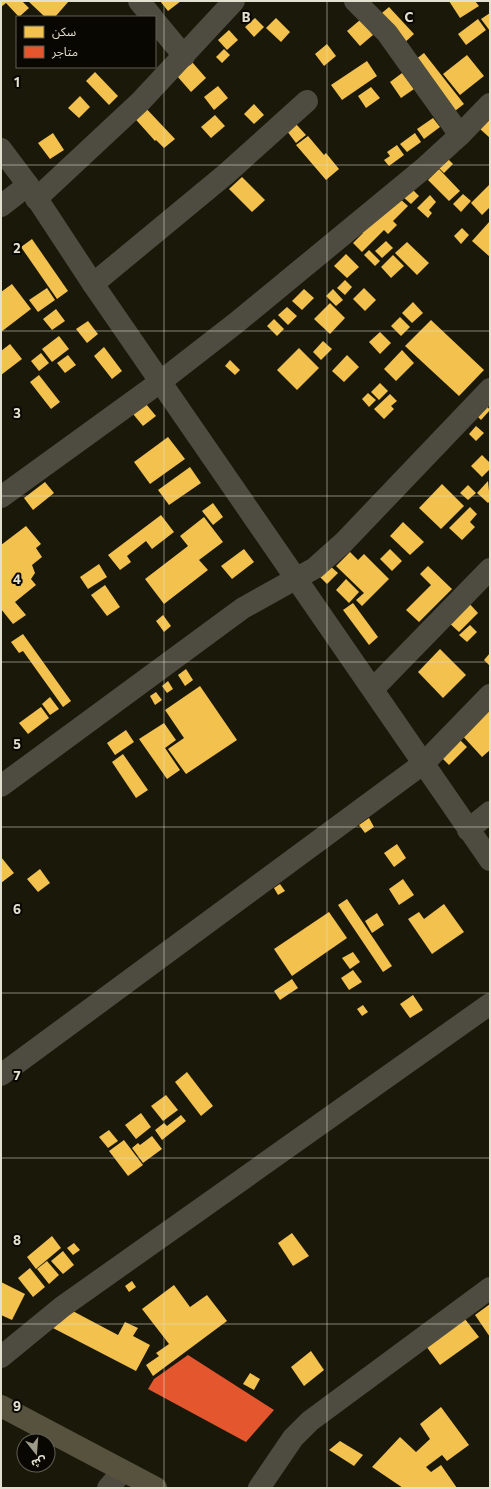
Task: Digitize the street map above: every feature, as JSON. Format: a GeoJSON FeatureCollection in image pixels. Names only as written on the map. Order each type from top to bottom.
{"type":"FeatureCollection","features":[{"type":"Feature","properties":{"kind":"highway"},"geometry":{"type":"LineString","coordinates":[[1,1406],[156,1488]]}},
{"type":"Feature","properties":{"kind":"street"},"geometry":{"type":"LineString","coordinates":[[139,1],[151,16]]}},
{"type":"Feature","properties":{"kind":"street"},"geometry":{"type":"LineString","coordinates":[[1,206],[32,192],[113,128],[184,56],[234,1]]}},
{"type":"Feature","properties":{"kind":"street"},"geometry":{"type":"LineString","coordinates":[[355,1],[387,33],[460,135]]}},
{"type":"Feature","properties":{"kind":"street"},"geometry":{"type":"LineString","coordinates":[[156,22],[184,56]]}},
{"type":"Feature","properties":{"kind":"street"},"geometry":{"type":"LineString","coordinates":[[93,284],[226,174],[307,101]]}},
{"type":"Feature","properties":{"kind":"street"},"geometry":{"type":"LineString","coordinates":[[1,497],[160,382],[326,249],[422,169],[460,135],[490,104]]}},
{"type":"Feature","properties":{"kind":"street"},"geometry":{"type":"LineString","coordinates":[[1,149],[490,860]]}},
{"type":"Feature","properties":{"kind":"street"},"geometry":{"type":"LineString","coordinates":[[1,786],[243,608],[315,568],[344,542],[490,389]]}},
{"type":"Feature","properties":{"kind":"street"},"geometry":{"type":"LineString","coordinates":[[373,689],[490,569]]}},
{"type":"Feature","properties":{"kind":"street"},"geometry":{"type":"LineString","coordinates":[[1,1074],[424,763],[490,695]]}},
{"type":"Feature","properties":{"kind":"street"},"geometry":{"type":"LineString","coordinates":[[468,830],[490,812]]}},
{"type":"Feature","properties":{"kind":"street"},"geometry":{"type":"LineString","coordinates":[[1,1357],[68,1303],[490,1004]]}},
{"type":"Feature","properties":{"kind":"street"},"geometry":{"type":"LineString","coordinates":[[258,1488],[293,1438],[310,1421],[490,1288]]}},
{"type":"Feature","properties":{"kind":"street"},"geometry":{"type":"LineString","coordinates":[[108,1488],[123,1470]]}},
{"type":"Feature","properties":{"kind":"building: سكن"},"geometry":{"type":"Polygon","coordinates":[[[1,1],[22,1],[29,8],[20,16],[18,16],[6,3],[1,7],[1,1]]]}},
{"type":"Feature","properties":{"kind":"building: سكن"},"geometry":{"type":"Polygon","coordinates":[[[28,1],[69,1],[56,16],[44,16],[28,1]]]}},
{"type":"Feature","properties":{"kind":"building: سكن"},"geometry":{"type":"Polygon","coordinates":[[[160,1],[181,1],[168,11],[160,1]]]}},
{"type":"Feature","properties":{"kind":"building: سكن"},"geometry":{"type":"Polygon","coordinates":[[[449,1],[475,1],[479,6],[460,18],[449,1]]]}},
{"type":"Feature","properties":{"kind":"building: سكن"},"geometry":{"type":"Polygon","coordinates":[[[389,7],[414,34],[402,45],[376,18],[389,7]]]}},
{"type":"Feature","properties":{"kind":"building: سكن"},"geometry":{"type":"Polygon","coordinates":[[[490,13],[490,31],[481,19],[490,13]]]}},
{"type":"Feature","properties":{"kind":"building: سكن"},"geometry":{"type":"Polygon","coordinates":[[[255,18],[264,27],[254,37],[245,27],[255,18]]]}},
{"type":"Feature","properties":{"kind":"building: سكن"},"geometry":{"type":"Polygon","coordinates":[[[276,18],[290,32],[281,42],[266,28],[276,18]]]}},
{"type":"Feature","properties":{"kind":"building: سكن"},"geometry":{"type":"Polygon","coordinates":[[[478,19],[486,30],[466,45],[458,34],[478,19]]]}},
{"type":"Feature","properties":{"kind":"building: سكن"},"geometry":{"type":"Polygon","coordinates":[[[360,20],[373,35],[360,46],[347,31],[360,20]]]}},
{"type":"Feature","properties":{"kind":"building: سكن"},"geometry":{"type":"Polygon","coordinates":[[[229,30],[238,40],[227,50],[218,40],[229,30]]]}},
{"type":"Feature","properties":{"kind":"building: سكن"},"geometry":{"type":"Polygon","coordinates":[[[327,44],[336,56],[324,66],[315,54],[327,44]]]}},
{"type":"Feature","properties":{"kind":"building: سكن"},"geometry":{"type":"Polygon","coordinates":[[[224,49],[230,55],[222,63],[216,57],[224,49]]]}},
{"type":"Feature","properties":{"kind":"building: سكن"},"geometry":{"type":"Polygon","coordinates":[[[424,53],[464,104],[451,114],[411,63],[424,53]]]}},
{"type":"Feature","properties":{"kind":"building: سكن"},"geometry":{"type":"Polygon","coordinates":[[[467,55],[484,76],[460,95],[443,74],[467,55]]]}},
{"type":"Feature","properties":{"kind":"building: سكن"},"geometry":{"type":"Polygon","coordinates":[[[367,61],[377,76],[342,100],[331,85],[367,61]]]}},
{"type":"Feature","properties":{"kind":"building: سكن"},"geometry":{"type":"Polygon","coordinates":[[[192,62],[206,78],[191,92],[177,76],[192,62]]]}},
{"type":"Feature","properties":{"kind":"building: سكن"},"geometry":{"type":"Polygon","coordinates":[[[95,72],[118,96],[109,105],[86,81],[95,72]]]}},
{"type":"Feature","properties":{"kind":"building: سكن"},"geometry":{"type":"Polygon","coordinates":[[[402,73],[414,89],[401,98],[390,82],[402,73]]]}},
{"type":"Feature","properties":{"kind":"building: سكن"},"geometry":{"type":"Polygon","coordinates":[[[218,86],[228,98],[214,110],[204,97],[218,86]]]}},
{"type":"Feature","properties":{"kind":"building: سكن"},"geometry":{"type":"Polygon","coordinates":[[[371,87],[380,98],[366,108],[358,96],[371,87]]]}},
{"type":"Feature","properties":{"kind":"building: سكن"},"geometry":{"type":"Polygon","coordinates":[[[80,96],[90,107],[79,118],[68,108],[80,96]]]}},
{"type":"Feature","properties":{"kind":"building: سكن"},"geometry":{"type":"Polygon","coordinates":[[[141,103],[175,139],[164,148],[156,140],[155,141],[130,113],[141,103]]]}},
{"type":"Feature","properties":{"kind":"building: سكن"},"geometry":{"type":"Polygon","coordinates":[[[254,104],[264,115],[254,124],[244,114],[254,104]]]}},
{"type":"Feature","properties":{"kind":"building: سكن"},"geometry":{"type":"Polygon","coordinates":[[[215,115],[225,126],[211,138],[201,127],[215,115]]]}},
{"type":"Feature","properties":{"kind":"building: سكن"},"geometry":{"type":"Polygon","coordinates":[[[433,118],[440,127],[424,139],[417,129],[433,118]]]}},
{"type":"Feature","properties":{"kind":"building: سكن"},"geometry":{"type":"Polygon","coordinates":[[[490,119],[490,138],[480,129],[490,119]]]}},
{"type":"Feature","properties":{"kind":"building: سكن"},"geometry":{"type":"Polygon","coordinates":[[[296,124],[306,135],[296,143],[287,131],[296,124]]]}},
{"type":"Feature","properties":{"kind":"building: سكن"},"geometry":{"type":"Polygon","coordinates":[[[53,133],[64,150],[50,159],[38,143],[53,133]]]}},
{"type":"Feature","properties":{"kind":"building: سكن"},"geometry":{"type":"Polygon","coordinates":[[[415,133],[421,142],[407,152],[400,144],[415,133]]]}},
{"type":"Feature","properties":{"kind":"building: سكن"},"geometry":{"type":"Polygon","coordinates":[[[308,136],[324,155],[326,153],[339,169],[326,180],[296,145],[308,136]]]}},
{"type":"Feature","properties":{"kind":"building: سكن"},"geometry":{"type":"Polygon","coordinates":[[[397,145],[404,155],[389,166],[384,160],[390,156],[387,152],[397,145]]]}},
{"type":"Feature","properties":{"kind":"building: سكن"},"geometry":{"type":"Polygon","coordinates":[[[444,155],[453,164],[444,173],[435,164],[444,155]]]}},
{"type":"Feature","properties":{"kind":"building: سكن"},"geometry":{"type":"Polygon","coordinates":[[[439,169],[460,191],[449,201],[428,180],[439,169]]]}},
{"type":"Feature","properties":{"kind":"building: سكن"},"geometry":{"type":"Polygon","coordinates":[[[242,177],[265,200],[252,212],[229,189],[242,177]]]}},
{"type":"Feature","properties":{"kind":"building: سكن"},"geometry":{"type":"Polygon","coordinates":[[[490,184],[490,207],[482,215],[471,203],[490,184]]]}},
{"type":"Feature","properties":{"kind":"building: سكن"},"geometry":{"type":"Polygon","coordinates":[[[410,187],[419,196],[411,204],[402,196],[410,187]]]}},
{"type":"Feature","properties":{"kind":"building: سكن"},"geometry":{"type":"Polygon","coordinates":[[[463,194],[471,201],[461,212],[453,204],[463,194]]]}},
{"type":"Feature","properties":{"kind":"building: سكن"},"geometry":{"type":"Polygon","coordinates":[[[430,195],[436,202],[429,210],[432,213],[428,218],[417,208],[430,195]]]}},
{"type":"Feature","properties":{"kind":"building: سكن"},"geometry":{"type":"Polygon","coordinates":[[[399,198],[408,206],[393,221],[397,225],[388,234],[384,230],[362,252],[353,243],[363,233],[358,228],[399,198]]]}},
{"type":"Feature","properties":{"kind":"building: سكن"},"geometry":{"type":"Polygon","coordinates":[[[490,221],[490,257],[472,241],[490,221]]]}},
{"type":"Feature","properties":{"kind":"building: سكن"},"geometry":{"type":"Polygon","coordinates":[[[462,228],[469,235],[461,244],[454,236],[462,228]]]}},
{"type":"Feature","properties":{"kind":"building: سكن"},"geometry":{"type":"Polygon","coordinates":[[[32,239],[68,291],[57,299],[21,247],[32,239]]]}},
{"type":"Feature","properties":{"kind":"building: سكن"},"geometry":{"type":"Polygon","coordinates":[[[386,241],[393,248],[382,258],[375,251],[386,241]]]}},
{"type":"Feature","properties":{"kind":"building: سكن"},"geometry":{"type":"Polygon","coordinates":[[[407,242],[429,263],[417,275],[395,253],[407,242]]]}},
{"type":"Feature","properties":{"kind":"building: سكن"},"geometry":{"type":"Polygon","coordinates":[[[369,250],[380,261],[375,266],[364,255],[369,250]]]}},
{"type":"Feature","properties":{"kind":"building: سكن"},"geometry":{"type":"Polygon","coordinates":[[[346,254],[359,267],[347,278],[334,266],[346,254]]]}},
{"type":"Feature","properties":{"kind":"building: سكن"},"geometry":{"type":"Polygon","coordinates":[[[393,255],[404,266],[391,278],[381,267],[393,255]]]}},
{"type":"Feature","properties":{"kind":"building: سكن"},"geometry":{"type":"Polygon","coordinates":[[[345,280],[352,287],[345,295],[337,288],[345,280]]]}},
{"type":"Feature","properties":{"kind":"building: سكن"},"geometry":{"type":"Polygon","coordinates":[[[12,284],[31,309],[1,332],[1,292],[12,284]]]}},
{"type":"Feature","properties":{"kind":"building: سكن"},"geometry":{"type":"Polygon","coordinates":[[[47,288],[55,300],[38,312],[29,300],[47,288]]]}},
{"type":"Feature","properties":{"kind":"building: سكن"},"geometry":{"type":"Polygon","coordinates":[[[364,288],[376,300],[365,311],[353,299],[364,288]]]}},
{"type":"Feature","properties":{"kind":"building: سكن"},"geometry":{"type":"Polygon","coordinates":[[[304,289],[314,298],[302,310],[292,301],[304,289]]]}},
{"type":"Feature","properties":{"kind":"building: سكن"},"geometry":{"type":"Polygon","coordinates":[[[333,289],[343,300],[336,306],[326,296],[333,289]]]}},
{"type":"Feature","properties":{"kind":"building: سكن"},"geometry":{"type":"Polygon","coordinates":[[[413,302],[423,313],[412,323],[402,313],[413,302]]]}},
{"type":"Feature","properties":{"kind":"building: سكن"},"geometry":{"type":"Polygon","coordinates":[[[330,303],[345,318],[330,334],[314,319],[330,303]]]}},
{"type":"Feature","properties":{"kind":"building: سكن"},"geometry":{"type":"Polygon","coordinates":[[[287,307],[297,316],[288,325],[278,315],[287,307]]]}},
{"type":"Feature","properties":{"kind":"building: سكن"},"geometry":{"type":"Polygon","coordinates":[[[56,309],[65,321],[52,330],[43,319],[56,309]]]}},
{"type":"Feature","properties":{"kind":"building: سكن"},"geometry":{"type":"Polygon","coordinates":[[[400,317],[410,327],[401,336],[391,326],[400,317]]]}},
{"type":"Feature","properties":{"kind":"building: سكن"},"geometry":{"type":"Polygon","coordinates":[[[274,319],[284,329],[277,336],[267,326],[274,319]]]}},
{"type":"Feature","properties":{"kind":"building: سكن"},"geometry":{"type":"Polygon","coordinates":[[[431,320],[484,370],[459,396],[405,346],[431,320]]]}},
{"type":"Feature","properties":{"kind":"building: سكن"},"geometry":{"type":"Polygon","coordinates":[[[88,321],[98,334],[87,343],[76,329],[88,321]]]}},
{"type":"Feature","properties":{"kind":"building: سكن"},"geometry":{"type":"Polygon","coordinates":[[[380,332],[391,343],[380,354],[369,342],[380,332]]]}},
{"type":"Feature","properties":{"kind":"building: سكن"},"geometry":{"type":"Polygon","coordinates":[[[59,336],[69,349],[52,362],[42,349],[59,336]]]}},
{"type":"Feature","properties":{"kind":"building: سكن"},"geometry":{"type":"Polygon","coordinates":[[[323,341],[332,349],[321,360],[313,352],[323,341]]]}},
{"type":"Feature","properties":{"kind":"building: سكن"},"geometry":{"type":"Polygon","coordinates":[[[10,344],[22,359],[1,375],[1,351],[10,344]]]}},
{"type":"Feature","properties":{"kind":"building: سكن"},"geometry":{"type":"Polygon","coordinates":[[[104,347],[122,371],[112,379],[94,356],[104,347]]]}},
{"type":"Feature","properties":{"kind":"building: سكن"},"geometry":{"type":"Polygon","coordinates":[[[299,348],[319,368],[297,390],[277,370],[299,348]]]}},
{"type":"Feature","properties":{"kind":"building: سكن"},"geometry":{"type":"Polygon","coordinates":[[[402,350],[414,363],[396,381],[384,369],[402,350]]]}},
{"type":"Feature","properties":{"kind":"building: سكن"},"geometry":{"type":"Polygon","coordinates":[[[41,353],[49,363],[39,371],[31,361],[41,353]]]}},
{"type":"Feature","properties":{"kind":"building: سكن"},"geometry":{"type":"Polygon","coordinates":[[[68,355],[76,365],[65,373],[57,363],[68,355]]]}},
{"type":"Feature","properties":{"kind":"building: سكن"},"geometry":{"type":"Polygon","coordinates":[[[347,355],[359,367],[344,382],[332,371],[347,355]]]}},
{"type":"Feature","properties":{"kind":"building: سكن"},"geometry":{"type":"Polygon","coordinates":[[[230,360],[240,370],[235,375],[225,366],[230,360]]]}},
{"type":"Feature","properties":{"kind":"building: سكن"},"geometry":{"type":"Polygon","coordinates":[[[39,375],[60,402],[51,409],[30,382],[39,375]]]}},
{"type":"Feature","properties":{"kind":"building: سكن"},"geometry":{"type":"Polygon","coordinates":[[[380,383],[388,391],[379,400],[371,392],[380,383]]]}},
{"type":"Feature","properties":{"kind":"building: سكن"},"geometry":{"type":"Polygon","coordinates":[[[368,393],[376,400],[369,407],[362,399],[368,393]]]}},
{"type":"Feature","properties":{"kind":"building: سكن"},"geometry":{"type":"Polygon","coordinates":[[[390,394],[397,401],[391,406],[394,409],[384,419],[374,409],[390,394]]]}},
{"type":"Feature","properties":{"kind":"building: سكن"},"geometry":{"type":"Polygon","coordinates":[[[482,400],[490,410],[481,420],[471,410],[482,400]]]}},
{"type":"Feature","properties":{"kind":"building: سكن"},"geometry":{"type":"Polygon","coordinates":[[[146,404],[156,416],[143,426],[133,414],[146,404]]]}},
{"type":"Feature","properties":{"kind":"building: سكن"},"geometry":{"type":"Polygon","coordinates":[[[476,426],[484,433],[476,441],[469,434],[476,426]]]}},
{"type":"Feature","properties":{"kind":"building: سكن"},"geometry":{"type":"Polygon","coordinates":[[[168,437],[185,459],[150,484],[134,462],[168,437]]]}},
{"type":"Feature","properties":{"kind":"building: سكن"},"geometry":{"type":"Polygon","coordinates":[[[482,455],[490,463],[490,469],[482,477],[471,466],[482,455]]]}},
{"type":"Feature","properties":{"kind":"building: سكن"},"geometry":{"type":"Polygon","coordinates":[[[190,467],[201,483],[169,505],[158,490],[190,467]]]}},
{"type":"Feature","properties":{"kind":"building: سكن"},"geometry":{"type":"Polygon","coordinates":[[[488,481],[490,501],[488,503],[477,493],[488,481]]]}},
{"type":"Feature","properties":{"kind":"building: سكن"},"geometry":{"type":"Polygon","coordinates":[[[45,482],[54,493],[33,510],[24,498],[45,482]]]}},
{"type":"Feature","properties":{"kind":"building: سكن"},"geometry":{"type":"Polygon","coordinates":[[[442,484],[464,506],[441,529],[419,508],[442,484]]]}},
{"type":"Feature","properties":{"kind":"building: سكن"},"geometry":{"type":"Polygon","coordinates":[[[468,485],[476,493],[468,500],[460,493],[468,485]]]}},
{"type":"Feature","properties":{"kind":"building: سكن"},"geometry":{"type":"Polygon","coordinates":[[[213,503],[223,517],[213,525],[202,511],[213,503]]]}},
{"type":"Feature","properties":{"kind":"building: سكن"},"geometry":{"type":"Polygon","coordinates":[[[470,507],[477,514],[470,522],[475,527],[462,540],[449,528],[470,507]]]}},
{"type":"Feature","properties":{"kind":"building: سكن"},"geometry":{"type":"Polygon","coordinates":[[[161,515],[174,532],[152,549],[146,541],[127,556],[131,562],[120,570],[108,555],[161,515]]]}},
{"type":"Feature","properties":{"kind":"building: سكن"},"geometry":{"type":"Polygon","coordinates":[[[204,517],[223,542],[199,560],[208,570],[164,604],[145,579],[188,546],[180,536],[204,517]]]}},
{"type":"Feature","properties":{"kind":"building: سكن"},"geometry":{"type":"Polygon","coordinates":[[[403,522],[424,542],[410,555],[390,536],[403,522]]]}},
{"type":"Feature","properties":{"kind":"building: سكن"},"geometry":{"type":"Polygon","coordinates":[[[26,526],[41,544],[36,548],[42,557],[32,565],[35,573],[31,579],[36,585],[15,602],[26,615],[13,624],[1,609],[1,545],[26,526]]]}},
{"type":"Feature","properties":{"kind":"building: سكن"},"geometry":{"type":"Polygon","coordinates":[[[244,549],[254,562],[232,579],[221,566],[244,549]]]}},
{"type":"Feature","properties":{"kind":"building: سكن"},"geometry":{"type":"Polygon","coordinates":[[[390,549],[402,561],[392,571],[380,559],[390,549]]]}},
{"type":"Feature","properties":{"kind":"building: سكن"},"geometry":{"type":"Polygon","coordinates":[[[350,552],[358,560],[364,554],[389,579],[362,606],[356,600],[364,593],[336,566],[350,552]]]}},
{"type":"Feature","properties":{"kind":"building: سكن"},"geometry":{"type":"Polygon","coordinates":[[[99,564],[107,577],[88,589],[80,577],[99,564]]]}},
{"type":"Feature","properties":{"kind":"building: سكن"},"geometry":{"type":"Polygon","coordinates":[[[329,565],[338,573],[327,584],[319,576],[329,565]]]}},
{"type":"Feature","properties":{"kind":"building: سكن"},"geometry":{"type":"Polygon","coordinates":[[[428,566],[452,589],[419,622],[406,610],[431,585],[420,574],[428,566]]]}},
{"type":"Feature","properties":{"kind":"building: سكن"},"geometry":{"type":"Polygon","coordinates":[[[346,579],[359,592],[349,603],[336,590],[346,579]]]}},
{"type":"Feature","properties":{"kind":"building: سكن"},"geometry":{"type":"Polygon","coordinates":[[[105,585],[120,607],[107,616],[91,595],[105,585]]]}},
{"type":"Feature","properties":{"kind":"building: سكن"},"geometry":{"type":"Polygon","coordinates":[[[467,601],[478,613],[459,632],[447,621],[467,601]]]}},
{"type":"Feature","properties":{"kind":"building: سكن"},"geometry":{"type":"Polygon","coordinates":[[[353,603],[378,637],[369,645],[343,610],[353,603]]]}},
{"type":"Feature","properties":{"kind":"building: سكن"},"geometry":{"type":"Polygon","coordinates":[[[163,615],[171,626],[164,632],[156,621],[163,615]]]}},
{"type":"Feature","properties":{"kind":"building: سكن"},"geometry":{"type":"Polygon","coordinates":[[[470,625],[477,632],[467,642],[459,635],[470,625]]]}},
{"type":"Feature","properties":{"kind":"building: سكن"},"geometry":{"type":"Polygon","coordinates":[[[23,634],[71,701],[63,707],[23,651],[19,653],[11,642],[23,634]]]}},
{"type":"Feature","properties":{"kind":"building: سكن"},"geometry":{"type":"Polygon","coordinates":[[[440,649],[466,675],[443,698],[418,672],[440,649]]]}},
{"type":"Feature","properties":{"kind":"building: سكن"},"geometry":{"type":"Polygon","coordinates":[[[490,653],[490,666],[484,660],[490,653]]]}},
{"type":"Feature","properties":{"kind":"building: سكن"},"geometry":{"type":"Polygon","coordinates":[[[186,669],[193,680],[185,686],[178,675],[186,669]]]}},
{"type":"Feature","properties":{"kind":"building: سكن"},"geometry":{"type":"Polygon","coordinates":[[[168,681],[173,689],[167,693],[162,686],[168,681]]]}},
{"type":"Feature","properties":{"kind":"building: سكن"},"geometry":{"type":"Polygon","coordinates":[[[200,686],[237,740],[186,774],[168,749],[184,738],[165,710],[200,686]]]}},
{"type":"Feature","properties":{"kind":"building: سكن"},"geometry":{"type":"Polygon","coordinates":[[[156,692],[162,700],[155,705],[150,696],[156,692]]]}},
{"type":"Feature","properties":{"kind":"building: سكن"},"geometry":{"type":"Polygon","coordinates":[[[50,697],[59,709],[50,715],[42,704],[50,697]]]}},
{"type":"Feature","properties":{"kind":"building: سكن"},"geometry":{"type":"Polygon","coordinates":[[[490,706],[490,750],[482,757],[460,733],[490,706]]]}},
{"type":"Feature","properties":{"kind":"building: سكن"},"geometry":{"type":"Polygon","coordinates":[[[41,707],[49,718],[28,734],[19,723],[41,707]]]}},
{"type":"Feature","properties":{"kind":"building: سكن"},"geometry":{"type":"Polygon","coordinates":[[[164,723],[176,740],[165,748],[180,770],[167,779],[139,739],[164,723]]]}},
{"type":"Feature","properties":{"kind":"building: سكن"},"geometry":{"type":"Polygon","coordinates":[[[126,730],[134,742],[115,755],[107,743],[126,730]]]}},
{"type":"Feature","properties":{"kind":"building: سكن"},"geometry":{"type":"Polygon","coordinates":[[[456,736],[467,747],[449,765],[438,754],[456,736]]]}},
{"type":"Feature","properties":{"kind":"building: سكن"},"geometry":{"type":"Polygon","coordinates":[[[123,754],[148,790],[136,798],[112,762],[123,754]]]}},
{"type":"Feature","properties":{"kind":"building: سكن"},"geometry":{"type":"Polygon","coordinates":[[[369,818],[374,827],[365,833],[359,825],[369,818]]]}},
{"type":"Feature","properties":{"kind":"building: سكن"},"geometry":{"type":"Polygon","coordinates":[[[397,844],[406,858],[394,867],[384,853],[397,844]]]}},
{"type":"Feature","properties":{"kind":"building: سكن"},"geometry":{"type":"Polygon","coordinates":[[[1,857],[14,873],[1,883],[1,857]]]}},
{"type":"Feature","properties":{"kind":"building: سكن"},"geometry":{"type":"Polygon","coordinates":[[[40,869],[50,883],[38,892],[27,879],[40,869]]]}},
{"type":"Feature","properties":{"kind":"building: سكن"},"geometry":{"type":"Polygon","coordinates":[[[403,879],[414,895],[399,905],[389,889],[403,879]]]}},
{"type":"Feature","properties":{"kind":"building: سكن"},"geometry":{"type":"Polygon","coordinates":[[[280,884],[285,891],[278,895],[274,888],[280,884]]]}},
{"type":"Feature","properties":{"kind":"building: سكن"},"geometry":{"type":"Polygon","coordinates":[[[347,899],[392,966],[383,972],[338,905],[347,899]]]}},
{"type":"Feature","properties":{"kind":"building: سكن"},"geometry":{"type":"Polygon","coordinates":[[[444,904],[464,932],[432,954],[408,919],[419,912],[424,919],[444,904]]]}},
{"type":"Feature","properties":{"kind":"building: سكن"},"geometry":{"type":"Polygon","coordinates":[[[329,912],[347,938],[292,976],[274,949],[329,912]]]}},
{"type":"Feature","properties":{"kind":"building: سكن"},"geometry":{"type":"Polygon","coordinates":[[[377,913],[384,925],[372,933],[365,921],[377,913]]]}},
{"type":"Feature","properties":{"kind":"building: سكن"},"geometry":{"type":"Polygon","coordinates":[[[353,952],[360,962],[350,969],[342,958],[353,952]]]}},
{"type":"Feature","properties":{"kind":"building: سكن"},"geometry":{"type":"Polygon","coordinates":[[[353,970],[362,982],[349,990],[341,978],[353,970]]]}},
{"type":"Feature","properties":{"kind":"building: سكن"},"geometry":{"type":"Polygon","coordinates":[[[292,979],[298,988],[280,1000],[274,991],[292,979]]]}},
{"type":"Feature","properties":{"kind":"building: سكن"},"geometry":{"type":"Polygon","coordinates":[[[413,995],[423,1010],[410,1018],[400,1004],[413,995]]]}},
{"type":"Feature","properties":{"kind":"building: سكن"},"geometry":{"type":"Polygon","coordinates":[[[363,1005],[368,1012],[362,1016],[357,1009],[363,1005]]]}},
{"type":"Feature","properties":{"kind":"building: سكن"},"geometry":{"type":"Polygon","coordinates":[[[187,1072],[213,1106],[201,1116],[175,1082],[187,1072]]]}},
{"type":"Feature","properties":{"kind":"building: سكن"},"geometry":{"type":"Polygon","coordinates":[[[166,1095],[178,1110],[163,1121],[151,1106],[166,1095]]]}},
{"type":"Feature","properties":{"kind":"building: سكن"},"geometry":{"type":"Polygon","coordinates":[[[141,1113],[151,1127],[136,1139],[125,1125],[141,1113]]]}},
{"type":"Feature","properties":{"kind":"building: سكن"},"geometry":{"type":"Polygon","coordinates":[[[181,1115],[186,1121],[162,1140],[155,1130],[164,1123],[167,1126],[181,1115]]]}},
{"type":"Feature","properties":{"kind":"building: سكن"},"geometry":{"type":"Polygon","coordinates":[[[109,1130],[118,1141],[108,1148],[99,1137],[109,1130]]]}},
{"type":"Feature","properties":{"kind":"building: سكن"},"geometry":{"type":"Polygon","coordinates":[[[152,1136],[162,1149],[143,1163],[132,1148],[138,1143],[140,1145],[152,1136]]]}},
{"type":"Feature","properties":{"kind":"building: سكن"},"geometry":{"type":"Polygon","coordinates":[[[124,1140],[143,1165],[128,1176],[109,1151],[124,1140]]]}},
{"type":"Feature","properties":{"kind":"building: سكن"},"geometry":{"type":"Polygon","coordinates":[[[292,1233],[309,1256],[293,1266],[278,1243],[292,1233]]]}},
{"type":"Feature","properties":{"kind":"building: سكن"},"geometry":{"type":"Polygon","coordinates":[[[52,1236],[61,1248],[36,1269],[27,1257],[52,1236]]]}},
{"type":"Feature","properties":{"kind":"building: سكن"},"geometry":{"type":"Polygon","coordinates":[[[74,1243],[80,1250],[73,1255],[67,1248],[74,1243]]]}},
{"type":"Feature","properties":{"kind":"building: سكن"},"geometry":{"type":"Polygon","coordinates":[[[63,1251],[74,1265],[63,1274],[51,1261],[63,1251]]]}},
{"type":"Feature","properties":{"kind":"building: سكن"},"geometry":{"type":"Polygon","coordinates":[[[47,1261],[59,1275],[49,1284],[37,1269],[47,1261]]]}},
{"type":"Feature","properties":{"kind":"building: سكن"},"geometry":{"type":"Polygon","coordinates":[[[30,1268],[45,1287],[33,1297],[18,1278],[30,1268]]]}},
{"type":"Feature","properties":{"kind":"building: سكن"},"geometry":{"type":"Polygon","coordinates":[[[132,1281],[136,1287],[129,1292],[125,1286],[132,1281]]]}},
{"type":"Feature","properties":{"kind":"building: سكن"},"geometry":{"type":"Polygon","coordinates":[[[1,1282],[25,1294],[12,1320],[1,1315],[1,1282]]]}},
{"type":"Feature","properties":{"kind":"building: سكن"},"geometry":{"type":"Polygon","coordinates":[[[174,1285],[190,1307],[207,1295],[227,1321],[153,1376],[146,1365],[159,1356],[156,1353],[169,1344],[142,1309],[174,1285]]]}},
{"type":"Feature","properties":{"kind":"building: سكن"},"geometry":{"type":"Polygon","coordinates":[[[490,1304],[490,1337],[475,1315],[490,1304]]]}},
{"type":"Feature","properties":{"kind":"building: سكن"},"geometry":{"type":"Polygon","coordinates":[[[67,1308],[118,1335],[125,1322],[138,1328],[133,1336],[150,1345],[136,1371],[51,1327],[67,1308]]]}},
{"type":"Feature","properties":{"kind":"building: سكن"},"geometry":{"type":"Polygon","coordinates":[[[461,1314],[479,1337],[440,1365],[423,1342],[461,1314]]]}},
{"type":"Feature","properties":{"kind":"building: سكن"},"geometry":{"type":"Polygon","coordinates":[[[311,1351],[324,1370],[304,1386],[291,1367],[311,1351]]]}},
{"type":"Feature","properties":{"kind":"building: سكن"},"geometry":{"type":"Polygon","coordinates":[[[250,1373],[260,1379],[254,1390],[243,1384],[250,1373]]]}},
{"type":"Feature","properties":{"kind":"building: سكن"},"geometry":{"type":"Polygon","coordinates":[[[441,1407],[469,1445],[447,1461],[442,1455],[426,1467],[431,1472],[441,1465],[457,1488],[403,1488],[372,1467],[400,1437],[416,1452],[430,1439],[420,1424],[441,1407]]]}},
{"type":"Feature","properties":{"kind":"building: سكن"},"geometry":{"type":"Polygon","coordinates":[[[340,1441],[363,1455],[354,1466],[329,1450],[340,1441]]]}},
{"type":"Feature","properties":{"kind":"building: متاجر"},"geometry":{"type":"Polygon","coordinates":[[[188,1355],[274,1410],[246,1442],[148,1389],[154,1379],[188,1355]]]}}]}
